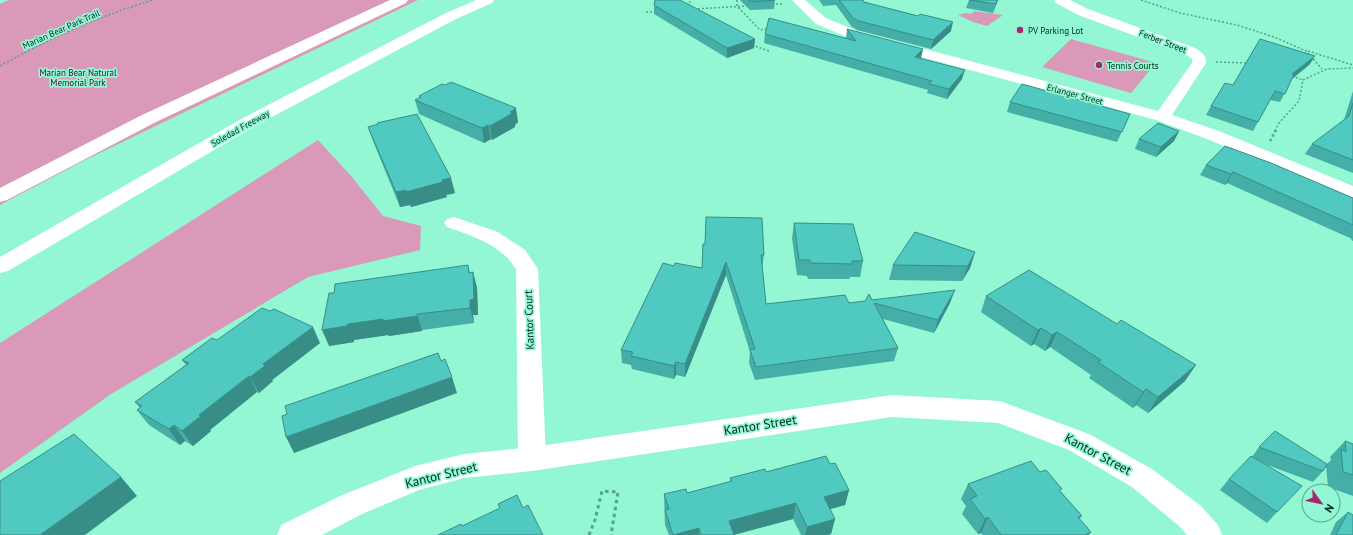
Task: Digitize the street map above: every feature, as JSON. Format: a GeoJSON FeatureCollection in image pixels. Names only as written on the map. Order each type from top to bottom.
{"type":"FeatureCollection","features":[{"type":"Feature","properties":{"kind":"main road"},"geometry":{"type":"LineString","coordinates":[[0,196],[148,119],[401,0]]}},
{"type":"Feature","properties":{"kind":"main road","name":"Soledad Freeway"},"geometry":{"type":"LineString","coordinates":[[0,266],[249,122],[449,17],[487,0]]}},
{"type":"Feature","properties":{"kind":"main road","name":"Kantor Street"},"geometry":{"type":"LineString","coordinates":[[292,535],[351,505],[415,479],[464,466],[532,459],[892,406],[1000,412],[1079,442],[1142,478],[1190,516],[1207,535]]}},
{"type":"Feature","properties":{"kind":"street","name":"Ferber Street"},"geometry":{"type":"LineString","coordinates":[[1060,0],[1083,12],[1190,50],[1199,57],[1200,61]]}},
{"type":"Feature","properties":{"kind":"street","name":"Erlanger Street"},"geometry":{"type":"LineString","coordinates":[[799,1],[821,21],[852,34],[1162,117],[1213,135],[1353,193]]}},
{"type":"Feature","properties":{"kind":"street"},"geometry":{"type":"LineString","coordinates":[[1162,117],[1200,61]]}},
{"type":"Feature","properties":{"kind":"street","name":"Kantor Court"},"geometry":{"type":"LineString","coordinates":[[454,223],[490,236],[518,255],[527,269],[532,459]]}},
{"type":"Feature","properties":{"kind":"path","name":"Marian Bear Park Trail"},"geometry":{"type":"LineString","coordinates":[[0,66],[47,41],[118,11],[153,0]]}},
{"type":"Feature","properties":{"kind":"path"},"geometry":{"type":"LineString","coordinates":[[689,9],[690,0]]}},
{"type":"Feature","properties":{"kind":"path"},"geometry":{"type":"LineString","coordinates":[[736,0],[737,6],[760,30],[768,29]]}},
{"type":"Feature","properties":{"kind":"path"},"geometry":{"type":"LineString","coordinates":[[1141,0],[1180,13],[1254,30],[1306,51],[1353,65]]}},
{"type":"Feature","properties":{"kind":"path"},"geometry":{"type":"LineString","coordinates":[[769,4],[799,1]]}},
{"type":"Feature","properties":{"kind":"path"},"geometry":{"type":"LineString","coordinates":[[685,9],[754,5]]}},
{"type":"Feature","properties":{"kind":"path"},"geometry":{"type":"LineString","coordinates":[[689,9],[695,14]]}},
{"type":"Feature","properties":{"kind":"path"},"geometry":{"type":"LineString","coordinates":[[646,12],[660,12]]}},
{"type":"Feature","properties":{"kind":"path"},"geometry":{"type":"LineString","coordinates":[[750,45],[770,51]]}},
{"type":"Feature","properties":{"kind":"path"},"geometry":{"type":"LineString","coordinates":[[1306,51],[1322,69]]}},
{"type":"Feature","properties":{"kind":"path"},"geometry":{"type":"LineString","coordinates":[[1200,61],[1247,63]]}},
{"type":"Feature","properties":{"kind":"path"},"geometry":{"type":"LineString","coordinates":[[1262,155],[1278,123],[1299,101],[1303,80],[1322,69],[1342,67],[1353,68]]}},
{"type":"Feature","properties":{"kind":"path"},"geometry":{"type":"LineString","coordinates":[[1289,75],[1303,80]]}},
{"type":"Feature","properties":{"kind":"path"},"geometry":{"type":"LineString","coordinates":[[589,535],[595,520],[602,491],[618,492],[611,535]]}},
{"type":"Feature","properties":{"kind":"green space","name":"Marian Bear Natural Memorial Park"},"geometry":{"type":"Polygon","coordinates":[[[9,0],[418,0],[83,161],[0,205],[0,4],[9,0]]]}},
{"type":"Feature","properties":{"kind":"green space"},"geometry":{"type":"Polygon","coordinates":[[[974,11],[1003,15],[987,26],[973,22],[958,15],[966,13],[971,14],[974,11]]]}},
{"type":"Feature","properties":{"kind":"green space","name":"Tennis Courts"},"geometry":{"type":"Polygon","coordinates":[[[1071,39],[1156,63],[1131,93],[1042,67],[1071,39]]]}},
{"type":"Feature","properties":{"kind":"green space"},"geometry":{"type":"Polygon","coordinates":[[[318,140],[352,177],[383,216],[421,226],[420,250],[308,277],[111,394],[0,473],[0,343],[318,140]]]}},
{"type":"Feature","properties":{"kind":"building"},"geometry":{"type":"Polygon","coordinates":[[[655,0],[680,0],[755,39],[727,48],[654,5],[655,0]]]}},
{"type":"Feature","properties":{"kind":"building"},"geometry":{"type":"Polygon","coordinates":[[[749,0],[775,0],[750,2],[749,0]]]}},
{"type":"Feature","properties":{"kind":"building"},"geometry":{"type":"Polygon","coordinates":[[[839,0],[863,0],[864,2],[918,16],[920,14],[953,22],[933,40],[859,21],[853,18],[839,0]]]}},
{"type":"Feature","properties":{"kind":"building"},"geometry":{"type":"Polygon","coordinates":[[[969,0],[997,0],[996,4],[969,0]]]}},
{"type":"Feature","properties":{"kind":"building"},"geometry":{"type":"Polygon","coordinates":[[[769,18],[856,41],[847,29],[923,49],[915,57],[965,70],[949,89],[929,84],[932,81],[765,34],[769,18]]]}},
{"type":"Feature","properties":{"kind":"building"},"geometry":{"type":"Polygon","coordinates":[[[1260,39],[1315,56],[1292,74],[1294,74],[1285,94],[1275,91],[1258,122],[1211,106],[1225,83],[1233,85],[1260,39]]]}},
{"type":"Feature","properties":{"kind":"building"},"geometry":{"type":"Polygon","coordinates":[[[451,82],[516,108],[510,112],[513,113],[490,126],[488,125],[482,128],[415,100],[421,97],[419,96],[442,84],[445,85],[451,82]]]}},
{"type":"Feature","properties":{"kind":"building"},"geometry":{"type":"Polygon","coordinates":[[[1022,84],[1130,114],[1122,132],[1010,102],[1022,84]]]}},
{"type":"Feature","properties":{"kind":"building"},"geometry":{"type":"Polygon","coordinates":[[[1353,103],[1353,160],[1312,144],[1349,116],[1353,103]]]}},
{"type":"Feature","properties":{"kind":"building"},"geometry":{"type":"Polygon","coordinates":[[[417,114],[451,178],[442,180],[443,182],[406,192],[406,190],[396,192],[368,127],[378,124],[377,123],[417,114]]]}},
{"type":"Feature","properties":{"kind":"building"},"geometry":{"type":"Polygon","coordinates":[[[1158,123],[1179,131],[1161,147],[1139,139],[1158,123]]]}},
{"type":"Feature","properties":{"kind":"building"},"geometry":{"type":"Polygon","coordinates":[[[1225,146],[1271,163],[1353,198],[1353,225],[1233,172],[1231,174],[1206,165],[1225,146]]]}},
{"type":"Feature","properties":{"kind":"building"},"geometry":{"type":"Polygon","coordinates":[[[706,217],[762,218],[764,255],[761,255],[766,304],[845,295],[849,303],[865,301],[869,294],[872,300],[955,290],[938,320],[874,303],[898,348],[756,367],[750,350],[755,349],[726,262],[685,364],[676,362],[674,366],[631,356],[633,352],[621,350],[663,263],[674,266],[675,263],[702,268],[706,217]]]}},
{"type":"Feature","properties":{"kind":"building"},"geometry":{"type":"Polygon","coordinates":[[[794,223],[853,224],[863,261],[852,261],[852,264],[811,263],[810,260],[799,260],[794,223]]]}},
{"type":"Feature","properties":{"kind":"building"},"geometry":{"type":"Polygon","coordinates":[[[915,232],[975,252],[968,266],[893,265],[915,232]]]}},
{"type":"Feature","properties":{"kind":"building"},"geometry":{"type":"Polygon","coordinates":[[[468,265],[469,273],[473,272],[474,299],[470,300],[470,308],[417,314],[417,316],[383,321],[383,319],[348,324],[347,326],[322,330],[329,293],[334,293],[335,284],[468,265]]]}},
{"type":"Feature","properties":{"kind":"building"},"geometry":{"type":"Polygon","coordinates":[[[1029,270],[1117,324],[1121,320],[1196,365],[1158,397],[1146,389],[1143,392],[1098,362],[1101,360],[1057,332],[1052,335],[1041,328],[1038,330],[986,296],[1029,270]]]}},
{"type":"Feature","properties":{"kind":"building"},"geometry":{"type":"Polygon","coordinates":[[[262,308],[270,311],[274,309],[313,327],[263,364],[265,366],[250,377],[249,376],[199,415],[201,416],[182,431],[174,425],[169,429],[137,410],[142,406],[135,402],[189,363],[182,360],[212,338],[217,340],[262,308]]]}},
{"type":"Feature","properties":{"kind":"building"},"geometry":{"type":"Polygon","coordinates":[[[438,353],[441,361],[445,359],[452,377],[286,437],[282,416],[287,414],[285,406],[438,353]]]}},
{"type":"Feature","properties":{"kind":"building"},"geometry":{"type":"Polygon","coordinates":[[[1275,431],[1327,464],[1323,471],[1259,447],[1275,431]]]}},
{"type":"Feature","properties":{"kind":"building"},"geometry":{"type":"Polygon","coordinates":[[[74,434],[121,477],[40,535],[0,535],[0,481],[74,434]]]}},
{"type":"Feature","properties":{"kind":"building"},"geometry":{"type":"Polygon","coordinates":[[[1345,441],[1353,444],[1353,475],[1343,472],[1341,449],[1346,452],[1345,441]]]}},
{"type":"Feature","properties":{"kind":"building"},"geometry":{"type":"Polygon","coordinates":[[[826,456],[830,464],[835,463],[849,490],[824,497],[835,519],[807,527],[796,503],[729,521],[734,535],[701,535],[699,528],[673,535],[665,510],[669,509],[664,494],[686,489],[687,493],[732,481],[730,478],[765,469],[766,472],[826,456]]]}},
{"type":"Feature","properties":{"kind":"building"},"geometry":{"type":"Polygon","coordinates":[[[1251,456],[1301,485],[1301,487],[1277,512],[1229,479],[1251,456]]]}},
{"type":"Feature","properties":{"kind":"building"},"geometry":{"type":"Polygon","coordinates":[[[1031,461],[1040,472],[1046,470],[1062,489],[1059,490],[1082,516],[1078,517],[1091,532],[1084,535],[1001,535],[988,517],[985,519],[970,499],[977,496],[968,484],[1031,461]]]}},
{"type":"Feature","properties":{"kind":"building"},"geometry":{"type":"Polygon","coordinates":[[[517,495],[523,508],[528,505],[543,535],[438,535],[461,524],[462,526],[500,508],[498,504],[517,495]]]}},
{"type":"Feature","properties":{"kind":"building"},"geometry":{"type":"Polygon","coordinates":[[[1348,512],[1353,515],[1353,535],[1336,535],[1348,512]]]}},
{"type":"Feature","properties":{"kind":"place","name":"PV Parking Lot"},"geometry":{"type":"Point","coordinates":[1020,30]}},
{"type":"Feature","properties":{"kind":"place","name":"Tennis Courts"},"geometry":{"type":"Point","coordinates":[1099,65]}}]}
